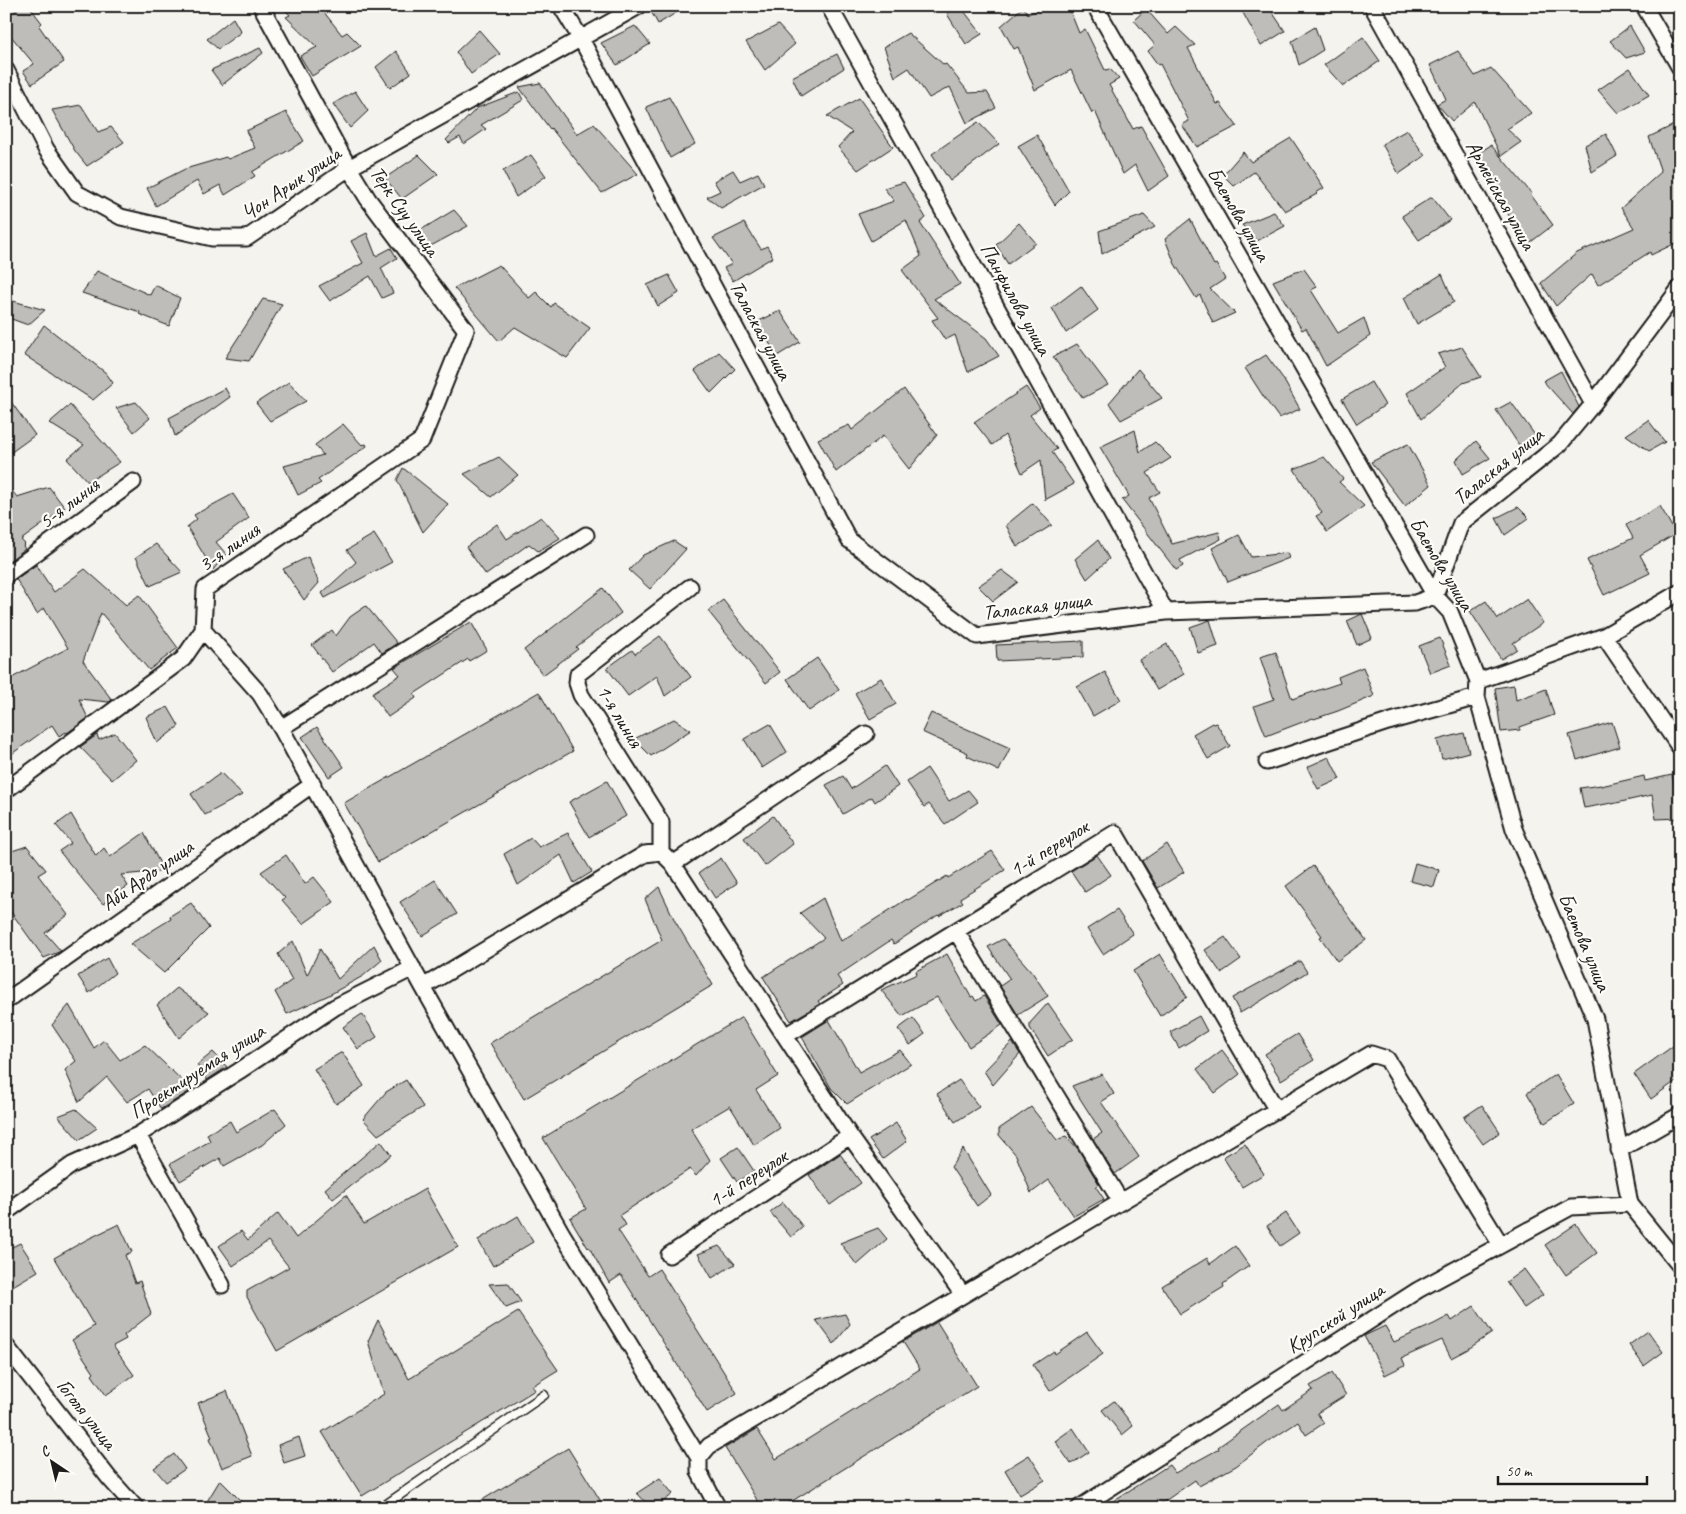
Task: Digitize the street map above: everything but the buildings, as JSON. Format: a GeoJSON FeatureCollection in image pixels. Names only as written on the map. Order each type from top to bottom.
{"type":"FeatureCollection","features":[{"type":"Feature","properties":{"kind":"street","name":"Терк Суу улица"},"geometry":{"type":"LineString","coordinates":[[261,6],[349,168],[368,199],[466,330],[422,440]]}},
{"type":"Feature","properties":{"kind":"street","name":"Талаская улица"},"geometry":{"type":"LineString","coordinates":[[561,6],[581,39],[849,540],[977,636],[1166,612],[1415,603],[1435,596],[1461,523],[1560,444],[1680,288]]}},
{"type":"Feature","properties":{"kind":"street","name":"Чон Арык улица"},"geometry":{"type":"LineString","coordinates":[[6,70],[46,149],[77,193],[121,217],[212,238],[247,238],[349,168],[639,6]]}},
{"type":"Feature","properties":{"kind":"street","name":"Панфилова улица"},"geometry":{"type":"LineString","coordinates":[[829,6],[1166,612]]}},
{"type":"Feature","properties":{"kind":"street","name":"Баетова улица"},"geometry":{"type":"LineString","coordinates":[[1095,6],[1435,596],[1450,612],[1477,689],[1514,829],[1595,1019],[1630,1204],[1680,1266]]}},
{"type":"Feature","properties":{"kind":"street","name":"Армейская улица"},"geometry":{"type":"LineString","coordinates":[[1372,6],[1592,404]]}},
{"type":"Feature","properties":{"kind":"street"},"geometry":{"type":"LineString","coordinates":[[1644,6],[1680,68]]}},
{"type":"Feature","properties":{"kind":"street","name":"3-я линия"},"geometry":{"type":"LineString","coordinates":[[6,790],[183,659],[202,630],[205,589],[422,440]]}},
{"type":"Feature","properties":{"kind":"street","name":"5-я линия"},"geometry":{"type":"LineString","coordinates":[[6,575],[132,482]]}},
{"type":"Feature","properties":{"kind":"street"},"geometry":{"type":"LineString","coordinates":[[281,728],[586,535]]}},
{"type":"Feature","properties":{"kind":"street","name":"1-я линия"},"geometry":{"type":"LineString","coordinates":[[661,852],[661,822],[581,695],[577,683],[578,674],[690,587]]}},
{"type":"Feature","properties":{"kind":"street"},"geometry":{"type":"LineString","coordinates":[[1267,762],[1388,722],[1477,689],[1604,636],[1680,592]]}},
{"type":"Feature","properties":{"kind":"street"},"geometry":{"type":"LineString","coordinates":[[202,630],[260,694],[281,728],[423,987],[561,1232],[699,1458],[699,1472],[718,1508]]}},
{"type":"Feature","properties":{"kind":"street"},"geometry":{"type":"LineString","coordinates":[[1604,636],[1680,748]]}},
{"type":"Feature","properties":{"kind":"street"},"geometry":{"type":"LineString","coordinates":[[673,864],[866,734]]}},
{"type":"Feature","properties":{"kind":"street","name":"Аби Ардо улица"},"geometry":{"type":"LineString","coordinates":[[6,1001],[313,784]]}},
{"type":"Feature","properties":{"kind":"street","name":"1-й переулок"},"geometry":{"type":"LineString","coordinates":[[785,1036],[1115,832],[1276,1109]]}},
{"type":"Feature","properties":{"kind":"street"},"geometry":{"type":"LineString","coordinates":[[423,987],[645,854],[661,852],[673,864],[850,1136],[964,1295]]}},
{"type":"Feature","properties":{"kind":"street"},"geometry":{"type":"LineString","coordinates":[[956,930],[1121,1202]]}},
{"type":"Feature","properties":{"kind":"street","name":"Проектируемая улица"},"geometry":{"type":"LineString","coordinates":[[6,1212],[72,1165],[138,1136],[335,1007],[413,968]]}},
{"type":"Feature","properties":{"kind":"street"},"geometry":{"type":"LineString","coordinates":[[699,1458],[709,1446],[1371,1054],[1387,1059],[1501,1245]]}},
{"type":"Feature","properties":{"kind":"street"},"geometry":{"type":"LineString","coordinates":[[1619,1150],[1680,1115]]}},
{"type":"Feature","properties":{"kind":"street"},"geometry":{"type":"LineString","coordinates":[[138,1136],[222,1285]]}},
{"type":"Feature","properties":{"kind":"street","name":"1-й переулок"},"geometry":{"type":"LineString","coordinates":[[669,1255],[850,1136]]}},
{"type":"Feature","properties":{"kind":"street","name":"Крупской улица"},"geometry":{"type":"LineString","coordinates":[[1078,1508],[1418,1290],[1571,1207],[1630,1204]]}},
{"type":"Feature","properties":{"kind":"street","name":"Гоголя улица"},"geometry":{"type":"LineString","coordinates":[[6,1346],[109,1478],[136,1508]]}},
{"type":"Feature","properties":{"kind":"lane"},"geometry":{"type":"LineString","coordinates":[[381,1508],[544,1395]]}}]}
